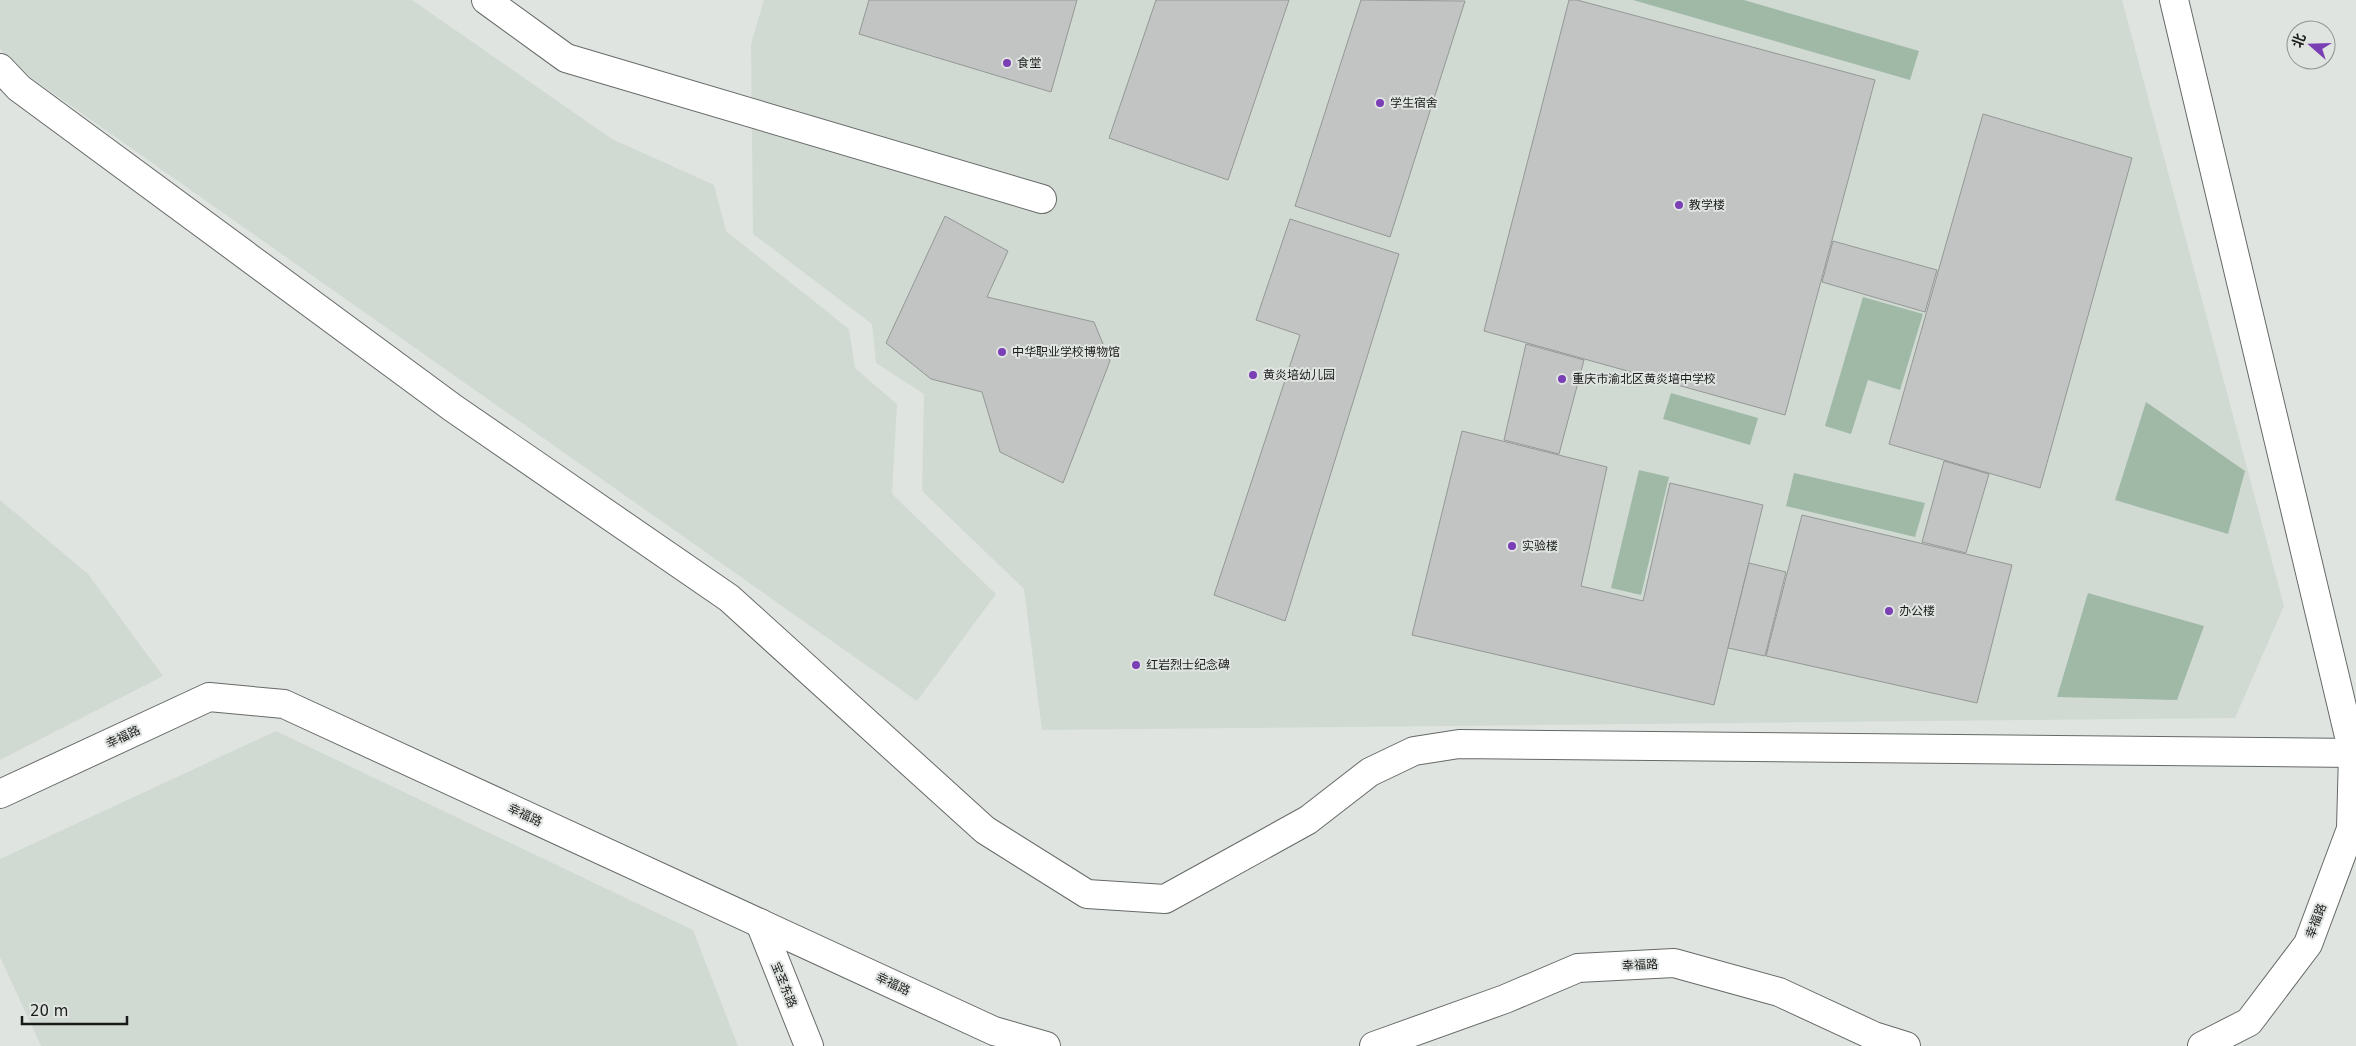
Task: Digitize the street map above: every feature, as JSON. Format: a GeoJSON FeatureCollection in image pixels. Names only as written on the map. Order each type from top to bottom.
{"type":"FeatureCollection","features":[{"type":"Feature","properties":{"kind":"street"},"geometry":{"type":"LineString","coordinates":[[486,0],[566,58],[1042,200]]}},
{"type":"Feature","properties":{"kind":"street","name":"幸福路"},"geometry":{"type":"LineString","coordinates":[[2174,0],[2354,753],[2351,829],[2308,944],[2249,1022],[2202,1046]]}},
{"type":"Feature","properties":{"kind":"street"},"geometry":{"type":"LineString","coordinates":[[0,68],[19,88],[453,408],[729,598],[986,830],[1087,894],[1164,899],[1308,820],[1370,772],[1414,751],[1459,744],[2354,753]]}},
{"type":"Feature","properties":{"kind":"street","name":"幸福路"},"geometry":{"type":"LineString","coordinates":[[0,794],[209,697],[284,704],[994,1031],[1046,1046]]}},
{"type":"Feature","properties":{"kind":"street","name":"宝圣东路"},"geometry":{"type":"LineString","coordinates":[[760,923],[809,1046]]}},
{"type":"Feature","properties":{"kind":"street","name":"幸福路"},"geometry":{"type":"LineString","coordinates":[[1374,1046],[1505,1000],[1578,968],[1674,963],[1779,992],[1874,1036],[1906,1046]]}},
{"type":"Feature","properties":{"kind":"shaded area"},"geometry":{"type":"Polygon","coordinates":[[[0,0],[412,0],[612,139],[714,185],[726,231],[849,329],[855,368],[897,404],[892,494],[996,594],[917,701],[23,72],[0,49],[0,0]]]}},
{"type":"Feature","properties":{"kind":"shaded area","name":"重庆市渝北区黄炎培中学校"},"geometry":{"type":"Polygon","coordinates":[[[764,0],[2122,0],[2284,606],[2235,718],[1042,730],[1024,589],[922,491],[924,394],[876,363],[872,324],[753,234],[751,44],[764,0]]]}},
{"type":"Feature","properties":{"kind":"shaded area"},"geometry":{"type":"Polygon","coordinates":[[[0,500],[88,574],[163,676],[0,760],[0,500]]]}},
{"type":"Feature","properties":{"kind":"shaded area"},"geometry":{"type":"Polygon","coordinates":[[[276,731],[693,930],[738,1046],[41,1046],[0,957],[0,859],[276,731]]]}},
{"type":"Feature","properties":{"kind":"green space"},"geometry":{"type":"Polygon","coordinates":[[[1633,0],[1744,0],[1919,51],[1910,80],[1633,0]]]}},
{"type":"Feature","properties":{"kind":"green space"},"geometry":{"type":"Polygon","coordinates":[[[1863,297],[1923,314],[1900,390],[1868,380],[1851,434],[1825,426],[1863,297]]]}},
{"type":"Feature","properties":{"kind":"green space"},"geometry":{"type":"Polygon","coordinates":[[[1671,393],[1758,418],[1750,445],[1663,419],[1671,393]]]}},
{"type":"Feature","properties":{"kind":"green space"},"geometry":{"type":"Polygon","coordinates":[[[2146,402],[2245,471],[2228,534],[2115,500],[2146,402]]]}},
{"type":"Feature","properties":{"kind":"green space"},"geometry":{"type":"Polygon","coordinates":[[[1639,470],[1669,477],[1641,595],[1611,588],[1639,470]]]}},
{"type":"Feature","properties":{"kind":"green space"},"geometry":{"type":"Polygon","coordinates":[[[1794,473],[1925,503],[1915,537],[1786,506],[1794,473]]]}},
{"type":"Feature","properties":{"kind":"green space"},"geometry":{"type":"Polygon","coordinates":[[[2088,593],[2204,626],[2177,700],[2057,697],[2088,593]]]}},
{"type":"Feature","properties":{"kind":"building","name":"食堂"},"geometry":{"type":"Polygon","coordinates":[[[869,0],[1077,0],[1051,92],[859,34],[869,0]]]}},
{"type":"Feature","properties":{"kind":"building"},"geometry":{"type":"Polygon","coordinates":[[[1156,0],[1289,0],[1228,180],[1109,138],[1156,0]]]}},
{"type":"Feature","properties":{"kind":"building","name":"学生宿舍"},"geometry":{"type":"Polygon","coordinates":[[[1361,0],[1465,1],[1390,237],[1295,206],[1361,0]]]}},
{"type":"Feature","properties":{"kind":"building","name":"教学楼"},"geometry":{"type":"Polygon","coordinates":[[[1569,0],[1577,0],[1875,80],[1785,415],[1484,331],[1569,0]]]}},
{"type":"Feature","properties":{"kind":"building"},"geometry":{"type":"Polygon","coordinates":[[[1983,114],[2132,158],[2040,488],[1889,444],[1983,114]]]}},
{"type":"Feature","properties":{"kind":"building","name":"中华职业学校博物馆"},"geometry":{"type":"Polygon","coordinates":[[[945,216],[1008,251],[987,297],[1094,322],[1110,361],[1063,483],[1000,452],[982,392],[931,379],[886,343],[945,216]]]}},
{"type":"Feature","properties":{"kind":"building"},"geometry":{"type":"Polygon","coordinates":[[[1290,219],[1399,254],[1285,621],[1214,595],[1300,335],[1256,320],[1290,219]]]}},
{"type":"Feature","properties":{"kind":"building"},"geometry":{"type":"Polygon","coordinates":[[[1833,241],[1937,270],[1925,312],[1822,282],[1833,241]]]}},
{"type":"Feature","properties":{"kind":"building"},"geometry":{"type":"Polygon","coordinates":[[[1526,344],[1584,360],[1559,454],[1504,440],[1526,344]]]}},
{"type":"Feature","properties":{"kind":"building","name":"实验楼"},"geometry":{"type":"Polygon","coordinates":[[[1462,431],[1607,467],[1581,586],[1643,601],[1670,483],[1763,505],[1714,705],[1412,635],[1462,431]]]}},
{"type":"Feature","properties":{"kind":"building"},"geometry":{"type":"Polygon","coordinates":[[[1944,461],[1989,474],[1966,553],[1922,542],[1944,461]]]}},
{"type":"Feature","properties":{"kind":"building","name":"办公楼"},"geometry":{"type":"Polygon","coordinates":[[[1802,515],[2012,565],[1977,703],[1766,656],[1802,515]]]}},
{"type":"Feature","properties":{"kind":"building"},"geometry":{"type":"Polygon","coordinates":[[[1749,563],[1786,572],[1765,656],[1728,648],[1749,563]]]}},
{"type":"Feature","properties":{"kind":"place","name":"食堂"},"geometry":{"type":"Point","coordinates":[1007,63]}},
{"type":"Feature","properties":{"kind":"place","name":"学生宿舍"},"geometry":{"type":"Point","coordinates":[1380,103]}},
{"type":"Feature","properties":{"kind":"place","name":"教学楼"},"geometry":{"type":"Point","coordinates":[1679,205]}},
{"type":"Feature","properties":{"kind":"place","name":"中华职业学校博物馆"},"geometry":{"type":"Point","coordinates":[1002,352]}},
{"type":"Feature","properties":{"kind":"place","name":"黄炎培幼儿园"},"geometry":{"type":"Point","coordinates":[1253,375]}},
{"type":"Feature","properties":{"kind":"place","name":"重庆市渝北区黄炎培中学校"},"geometry":{"type":"Point","coordinates":[1562,379]}},
{"type":"Feature","properties":{"kind":"place","name":"实验楼"},"geometry":{"type":"Point","coordinates":[1512,546]}},
{"type":"Feature","properties":{"kind":"place","name":"办公楼"},"geometry":{"type":"Point","coordinates":[1889,611]}},
{"type":"Feature","properties":{"kind":"place","name":"红岩烈士纪念碑"},"geometry":{"type":"Point","coordinates":[1136,665]}}]}
